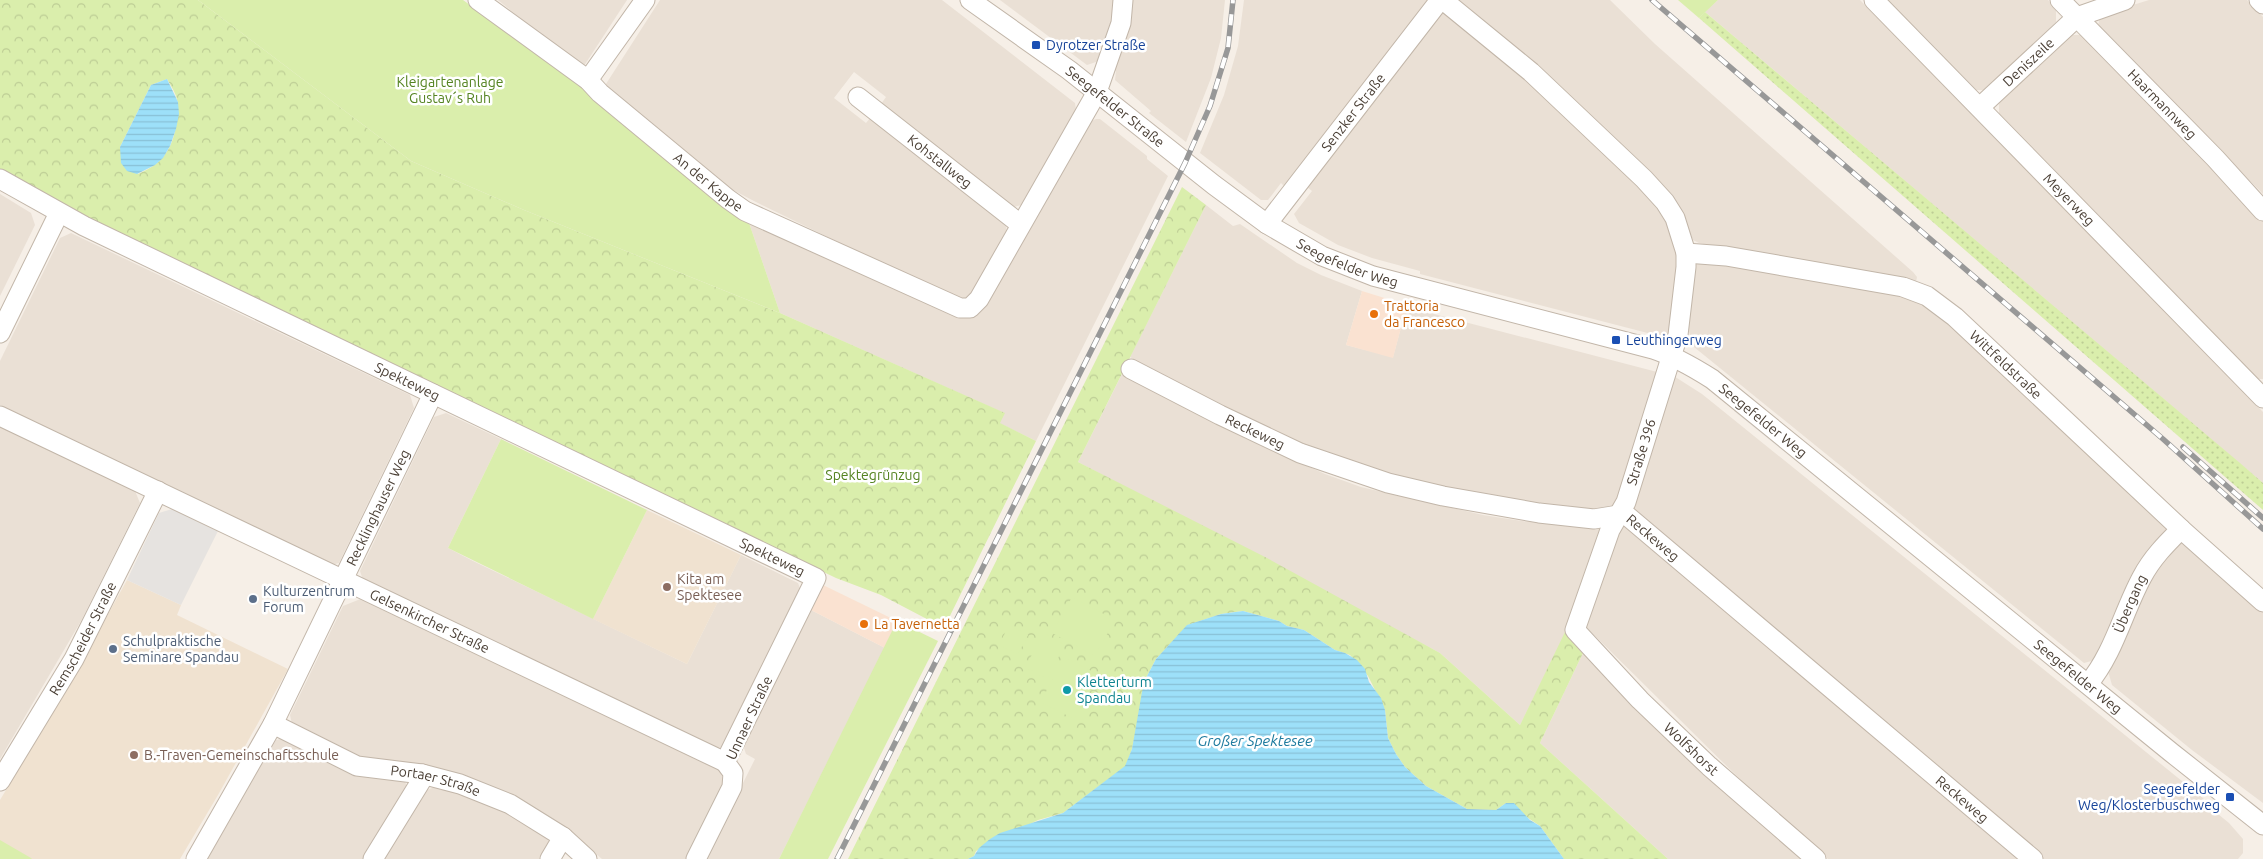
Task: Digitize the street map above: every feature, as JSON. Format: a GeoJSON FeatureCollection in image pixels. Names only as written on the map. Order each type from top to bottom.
{"type":"FeatureCollection","features":[{"type":"Feature","properties":{"kind":"street","name":"An der Kappe"},"geometry":{"type":"LineString","coordinates":[[478,0],[588,80],[600,93],[714,188],[745,211],[960,308],[970,308],[980,299],[1020,224]]}},
{"type":"Feature","properties":{"kind":"street"},"geometry":{"type":"LineString","coordinates":[[588,80],[646,0]]}},
{"type":"Feature","properties":{"kind":"street","name":"Seegefelder Straße"},"geometry":{"type":"LineString","coordinates":[[970,0],[1036,45],[1185,164]]}},
{"type":"Feature","properties":{"kind":"street"},"geometry":{"type":"LineString","coordinates":[[1020,224],[1097,92],[1120,23],[1122,0]]}},
{"type":"Feature","properties":{"kind":"street"},"geometry":{"type":"LineString","coordinates":[[1441,0],[1531,72],[1644,179],[1665,202],[1675,218],[1686,253],[1678,335],[1670,356]]}},
{"type":"Feature","properties":{"kind":"street","name":"Senzker Straße"},"geometry":{"type":"LineString","coordinates":[[1268,224],[1441,0]]}},
{"type":"Feature","properties":{"kind":"street","name":"Meyerweg"},"geometry":{"type":"LineString","coordinates":[[1874,0],[2263,397]]}},
{"type":"Feature","properties":{"kind":"street","name":"Haarmannweg"},"geometry":{"type":"LineString","coordinates":[[2060,0],[2215,158],[2263,211]]}},
{"type":"Feature","properties":{"kind":"street"},"geometry":{"type":"LineString","coordinates":[[2076,17],[2125,0]]}},
{"type":"Feature","properties":{"kind":"street"},"geometry":{"type":"LineString","coordinates":[[2259,0],[2263,4]]}},
{"type":"Feature","properties":{"kind":"street","name":"Deniszeile"},"geometry":{"type":"LineString","coordinates":[[1980,107],[2076,17]]}},
{"type":"Feature","properties":{"kind":"street","name":"Kohstallweg"},"geometry":{"type":"LineString","coordinates":[[858,97],[1020,224]]}},
{"type":"Feature","properties":{"kind":"street","name":"Seegefelder Weg"},"geometry":{"type":"LineString","coordinates":[[1185,164],[1268,224],[1322,256],[1366,274],[1670,356],[1712,379],[2263,825]]}},
{"type":"Feature","properties":{"kind":"street","name":"Spekteweg"},"geometry":{"type":"LineString","coordinates":[[0,179],[59,213],[816,578]]}},
{"type":"Feature","properties":{"kind":"street"},"geometry":{"type":"LineString","coordinates":[[0,333],[59,213]]}},
{"type":"Feature","properties":{"kind":"street","name":"Wittfeldstraße"},"geometry":{"type":"LineString","coordinates":[[1686,253],[1726,256],[1903,287],[1927,296],[1962,324],[2181,529],[2263,602]]}},
{"type":"Feature","properties":{"kind":"street","name":"Straße 396"},"geometry":{"type":"LineString","coordinates":[[1575,630],[1610,530],[1626,502],[1670,356]]}},
{"type":"Feature","properties":{"kind":"street","name":"Reckeweg"},"geometry":{"type":"LineString","coordinates":[[1131,369],[1220,415],[1300,453],[1388,483],[1449,497],[1540,513],[1594,519],[1625,514],[1638,523],[2033,859]]}},
{"type":"Feature","properties":{"kind":"street","name":"Recklinghauser Weg"},"geometry":{"type":"LineString","coordinates":[[196,859],[273,724],[345,579],[433,394]]}},
{"type":"Feature","properties":{"kind":"street","name":"Gelsenkircher Straße"},"geometry":{"type":"LineString","coordinates":[[0,416],[725,762]]}},
{"type":"Feature","properties":{"kind":"street","name":"Remscheider Straße"},"geometry":{"type":"LineString","coordinates":[[0,781],[74,660],[158,491]]}},
{"type":"Feature","properties":{"kind":"street","name":"Übergang"},"geometry":{"type":"LineString","coordinates":[[2088,684],[2096,674],[2115,638],[2141,578],[2158,552],[2181,529]]}},
{"type":"Feature","properties":{"kind":"street","name":"Unnaer Straße"},"geometry":{"type":"LineString","coordinates":[[696,859],[732,787],[733,773],[725,762],[816,578]]}},
{"type":"Feature","properties":{"kind":"street","name":"Wolfshorst"},"geometry":{"type":"LineString","coordinates":[[1575,630],[1640,700],[1702,760],[1816,859]]}},
{"type":"Feature","properties":{"kind":"street","name":"Portaer Straße"},"geometry":{"type":"LineString","coordinates":[[273,724],[357,766],[422,774],[460,784],[510,804],[563,837],[587,859]]}},
{"type":"Feature","properties":{"kind":"street"},"geometry":{"type":"LineString","coordinates":[[374,859],[421,781],[422,774]]}},
{"type":"Feature","properties":{"kind":"street"},"geometry":{"type":"LineString","coordinates":[[550,859],[563,837]]}},
{"type":"Feature","properties":{"kind":"shaded area"},"geometry":{"type":"Polygon","coordinates":[[[498,0],[627,0],[582,69],[498,0]]]}},
{"type":"Feature","properties":{"kind":"shaded area"},"geometry":{"type":"Polygon","coordinates":[[[660,0],[942,0],[1075,103],[1076,110],[1022,205],[1013,207],[881,104],[886,97],[854,72],[834,98],[866,123],[871,117],[1005,221],[1007,231],[969,299],[961,302],[729,188],[604,87],[660,0]]]}},
{"type":"Feature","properties":{"kind":"shaded area"},"geometry":{"type":"Polygon","coordinates":[[[1000,0],[1118,0],[1105,54],[1096,62],[1087,65],[1000,0]]]}},
{"type":"Feature","properties":{"kind":"shaded area"},"geometry":{"type":"Polygon","coordinates":[[[1127,0],[1225,0],[1221,38],[1211,78],[1186,142],[1149,113],[1151,111],[1115,80],[1116,71],[1111,69],[1127,0]]]}},
{"type":"Feature","properties":{"kind":"shaded area"},"geometry":{"type":"Polygon","coordinates":[[[1244,0],[1429,0],[1286,188],[1281,183],[1268,200],[1261,200],[1200,153],[1224,95],[1238,46],[1244,0]]]}},
{"type":"Feature","properties":{"kind":"shaded area"},"geometry":{"type":"Polygon","coordinates":[[[1449,0],[1610,0],[1655,44],[1913,272],[1917,277],[1916,282],[1913,285],[1907,285],[1699,243],[1693,240],[1681,211],[1653,174],[1584,109],[1449,0]]]}},
{"type":"Feature","properties":{"kind":"shaded area"},"geometry":{"type":"Polygon","coordinates":[[[1718,0],[1860,0],[2263,412],[2263,483],[1705,12],[1718,0]]]}},
{"type":"Feature","properties":{"kind":"shaded area"},"geometry":{"type":"Polygon","coordinates":[[[1886,0],[2048,0],[2056,8],[2056,22],[1986,90],[1973,90],[1886,0]]]}},
{"type":"Feature","properties":{"kind":"shaded area"},"geometry":{"type":"Polygon","coordinates":[[[2149,0],[2247,0],[2263,17],[2263,194],[2098,25],[2101,15],[2149,0]]]}},
{"type":"Feature","properties":{"kind":"shaded area"},"geometry":{"type":"Polygon","coordinates":[[[1440,12],[1455,18],[1649,186],[1681,247],[1668,334],[1663,337],[1420,274],[1420,271],[1372,258],[1338,245],[1299,223],[1294,214],[1312,191],[1307,187],[1440,12]]]}},
{"type":"Feature","properties":{"kind":"shaded area"},"geometry":{"type":"Polygon","coordinates":[[[2069,35],[2082,35],[2263,220],[2263,379],[2256,379],[1999,116],[1999,103],[2069,35]]]}},
{"type":"Feature","properties":{"kind":"shaded area"},"geometry":{"type":"Polygon","coordinates":[[[1100,119],[1147,156],[1147,159],[1168,176],[1036,441],[999,423],[1004,413],[780,313],[748,220],[958,313],[1089,122],[1100,119]]]}},
{"type":"Feature","properties":{"kind":"shaded area"},"geometry":{"type":"Polygon","coordinates":[[[0,194],[31,213],[35,225],[0,296],[0,194]]]}},
{"type":"Feature","properties":{"kind":"shaded area"},"geometry":{"type":"Polygon","coordinates":[[[1206,205],[1233,226],[1240,224],[1297,263],[1321,275],[1362,291],[1346,345],[1393,357],[1407,305],[1415,309],[1661,373],[1617,512],[1567,508],[1485,496],[1374,472],[1328,455],[1193,393],[1130,357],[1206,205]]]}},
{"type":"Feature","properties":{"kind":"shaded area"},"geometry":{"type":"Polygon","coordinates":[[[71,233],[410,395],[414,408],[339,563],[332,565],[0,405],[0,361],[60,238],[71,233]]]}},
{"type":"Feature","properties":{"kind":"shaded area"},"geometry":{"type":"Polygon","coordinates":[[[1700,251],[1924,301],[2170,527],[2095,660],[2084,663],[1694,347],[1689,332],[1683,329],[1694,258],[1700,251]]]}},
{"type":"Feature","properties":{"kind":"shaded area"},"geometry":{"type":"Polygon","coordinates":[[[1362,291],[1407,305],[1393,358],[1346,345],[1362,291]]]}},
{"type":"Feature","properties":{"kind":"shaded area"},"geometry":{"type":"Polygon","coordinates":[[[1669,373],[1702,394],[2203,798],[2207,805],[2229,823],[2243,839],[2243,853],[2238,859],[2044,859],[1629,506],[1669,373]]]}},
{"type":"Feature","properties":{"kind":"shaded area"},"geometry":{"type":"Polygon","coordinates":[[[1122,374],[1238,435],[1325,474],[1361,487],[1483,515],[1522,521],[1607,529],[1570,625],[1520,725],[1440,653],[1078,462],[1122,374]]]}},
{"type":"Feature","properties":{"kind":"shaded area"},"geometry":{"type":"Polygon","coordinates":[[[1734,406],[2079,685],[2077,688],[1734,411],[1734,406]]]}},
{"type":"Feature","properties":{"kind":"shaded area"},"geometry":{"type":"Polygon","coordinates":[[[446,413],[501,439],[448,548],[473,561],[687,664],[741,555],[798,583],[801,591],[724,746],[715,749],[363,580],[360,571],[434,417],[446,413]]]}},
{"type":"Feature","properties":{"kind":"shaded area"},"geometry":{"type":"Polygon","coordinates":[[[0,426],[135,491],[140,503],[81,621],[0,759],[0,426]]]}},
{"type":"Feature","properties":{"kind":"shaded area"},"geometry":{"type":"Polygon","coordinates":[[[172,509],[218,531],[181,605],[127,580],[159,513],[172,509]]]}},
{"type":"Feature","properties":{"kind":"shaded area","name":"Kita am Spektesee"},"geometry":{"type":"Polygon","coordinates":[[[647,510],[741,555],[687,664],[593,619],[647,510]]]}},
{"type":"Feature","properties":{"kind":"shaded area"},"geometry":{"type":"Polygon","coordinates":[[[1621,519],[2020,859],[1828,859],[1761,800],[1580,621],[1621,519]]]}},
{"type":"Feature","properties":{"kind":"shaded area"},"geometry":{"type":"Polygon","coordinates":[[[2181,540],[2263,609],[2263,803],[2192,750],[2112,685],[2108,671],[2146,581],[2181,540]]]}},
{"type":"Feature","properties":{"kind":"shaded area","name":"B.-Traven-Gemeinschaftsschule"},"geometry":{"type":"Polygon","coordinates":[[[127,580],[181,605],[177,615],[288,669],[180,859],[0,859],[0,800],[64,694],[127,580]]]}},
{"type":"Feature","properties":{"kind":"shaded area"},"geometry":{"type":"Polygon","coordinates":[[[823,585],[897,621],[885,648],[811,610],[823,585]]]}},
{"type":"Feature","properties":{"kind":"shaded area"},"geometry":{"type":"Polygon","coordinates":[[[363,598],[720,770],[724,783],[686,859],[602,859],[564,827],[357,756],[292,724],[290,715],[343,606],[363,598]]]}},
{"type":"Feature","properties":{"kind":"shaded area"},"geometry":{"type":"Polygon","coordinates":[[[811,610],[885,648],[779,859],[705,859],[755,759],[746,754],[743,745],[811,610]]]}},
{"type":"Feature","properties":{"kind":"shaded area"},"geometry":{"type":"Polygon","coordinates":[[[1583,653],[1656,724],[1804,859],[1668,859],[1540,743],[1583,653]]]}},
{"type":"Feature","properties":{"kind":"shaded area"},"geometry":{"type":"Polygon","coordinates":[[[284,738],[404,779],[408,789],[365,859],[205,859],[276,740],[284,738]]]}},
{"type":"Feature","properties":{"kind":"shaded area"},"geometry":{"type":"Polygon","coordinates":[[[437,786],[494,807],[519,819],[547,836],[549,845],[540,859],[384,859],[427,790],[437,786]]]}},
{"type":"Feature","properties":{"kind":"green space","name":"Spektegrünzug"},"geometry":{"type":"Polygon","coordinates":[[[0,0],[198,0],[411,161],[524,210],[780,313],[1005,413],[1000,423],[1036,441],[944,628],[881,595],[836,578],[75,213],[0,172],[0,0]],[[167,79],[151,85],[120,147],[138,174],[147,170],[162,158],[167,152],[174,136],[178,104],[176,95],[167,79]]]}},
{"type":"Feature","properties":{"kind":"green space","name":"Kleigartenanlage Gustav´s Ruh"},"geometry":{"type":"Polygon","coordinates":[[[198,0],[463,0],[578,83],[675,168],[748,220],[780,313],[524,210],[411,161],[198,0]]]}},
{"type":"Feature","properties":{"kind":"green space"},"geometry":{"type":"Polygon","coordinates":[[[1678,0],[1718,0],[1699,18],[1678,0]]]}},
{"type":"Feature","properties":{"kind":"green space"},"geometry":{"type":"Polygon","coordinates":[[[1705,12],[2263,483],[2263,510],[1699,18],[1705,12]]]}},
{"type":"Feature","properties":{"kind":"green space"},"geometry":{"type":"Polygon","coordinates":[[[1182,187],[1206,205],[1078,462],[1267,558],[1440,653],[1520,725],[1565,632],[1583,653],[1540,743],[1668,859],[1564,859],[1540,826],[1506,803],[1496,810],[1467,809],[1426,786],[1405,767],[1396,754],[1388,738],[1385,710],[1368,676],[1350,655],[1335,650],[1304,630],[1243,611],[1221,614],[1188,625],[1156,659],[1147,676],[1132,749],[1126,766],[1063,813],[1038,820],[976,851],[974,856],[968,859],[848,859],[1182,187]]]}},
{"type":"Feature","properties":{"kind":"green space"},"geometry":{"type":"Polygon","coordinates":[[[501,439],[647,510],[593,619],[448,548],[501,439]]]}},
{"type":"Feature","properties":{"kind":"green space"},"geometry":{"type":"Polygon","coordinates":[[[1072,597],[1115,620],[1095,656],[1052,633],[1072,597]]]}},
{"type":"Feature","properties":{"kind":"green space"},"geometry":{"type":"Polygon","coordinates":[[[897,621],[938,641],[828,859],[779,859],[897,621]]]}},
{"type":"Feature","properties":{"kind":"green space"},"geometry":{"type":"Polygon","coordinates":[[[1009,625],[1028,635],[1018,654],[999,645],[1009,625]]]}},
{"type":"Feature","properties":{"kind":"green space"},"geometry":{"type":"Polygon","coordinates":[[[1044,633],[1065,645],[1047,679],[1025,667],[1044,633]]]}},
{"type":"Feature","properties":{"kind":"green space"},"geometry":{"type":"Polygon","coordinates":[[[1063,657],[1098,674],[1074,719],[1041,702],[1063,657]]]}},
{"type":"Feature","properties":{"kind":"green space"},"geometry":{"type":"Polygon","coordinates":[[[0,840],[31,858],[32,859],[0,859],[0,840]]]}},
{"type":"Feature","properties":{"kind":"water"},"geometry":{"type":"Polygon","coordinates":[[[167,79],[178,102],[179,114],[170,146],[163,158],[155,165],[137,174],[127,171],[121,163],[120,147],[151,85],[167,79]]]}},
{"type":"Feature","properties":{"kind":"water","name":"Großer Spektesee"},"geometry":{"type":"Polygon","coordinates":[[[1243,611],[1304,630],[1335,650],[1357,660],[1365,669],[1369,682],[1381,698],[1385,710],[1388,738],[1405,767],[1426,786],[1467,809],[1496,810],[1506,803],[1514,803],[1530,820],[1540,826],[1564,859],[968,859],[974,856],[979,848],[990,839],[1000,833],[1063,813],[1125,766],[1132,749],[1142,692],[1147,676],[1156,659],[1187,625],[1221,614],[1243,611]]]}},
{"type":"Feature","properties":{"kind":"railway"},"geometry":{"type":"LineString","coordinates":[[837,859],[1185,163],[1210,106],[1228,48],[1233,0]]}},
{"type":"Feature","properties":{"kind":"railway"},"geometry":{"type":"LineString","coordinates":[[1652,0],[2163,439],[2263,529]]}},
{"type":"Feature","properties":{"kind":"railway"},"geometry":{"type":"LineString","coordinates":[[2183,447],[2263,518]]}},
{"type":"Feature","properties":{"kind":"place","name":"Dyrotzer Straße"},"geometry":{"type":"Point","coordinates":[1036,45]}},
{"type":"Feature","properties":{"kind":"place","name":"Trattoria da Francesco"},"geometry":{"type":"Point","coordinates":[1374,314]}},
{"type":"Feature","properties":{"kind":"place","name":"Leuthingerweg"},"geometry":{"type":"Point","coordinates":[1616,340]}},
{"type":"Feature","properties":{"kind":"place","name":"Kita am Spektesee"},"geometry":{"type":"Point","coordinates":[667,587]}},
{"type":"Feature","properties":{"kind":"place","name":"Kulturzentrum Forum"},"geometry":{"type":"Point","coordinates":[253,599]}},
{"type":"Feature","properties":{"kind":"place","name":"La Tavernetta"},"geometry":{"type":"Point","coordinates":[864,624]}},
{"type":"Feature","properties":{"kind":"place","name":"Schulpraktische Seminare Spandau"},"geometry":{"type":"Point","coordinates":[113,649]}},
{"type":"Feature","properties":{"kind":"place","name":"Kletterturm Spandau"},"geometry":{"type":"Point","coordinates":[1067,690]}},
{"type":"Feature","properties":{"kind":"place","name":"B.-Traven-Gemeinschaftsschule"},"geometry":{"type":"Point","coordinates":[134,755]}},
{"type":"Feature","properties":{"kind":"place","name":"Seegefelder Weg/Klosterbuschweg"},"geometry":{"type":"Point","coordinates":[2230,797]}}]}
